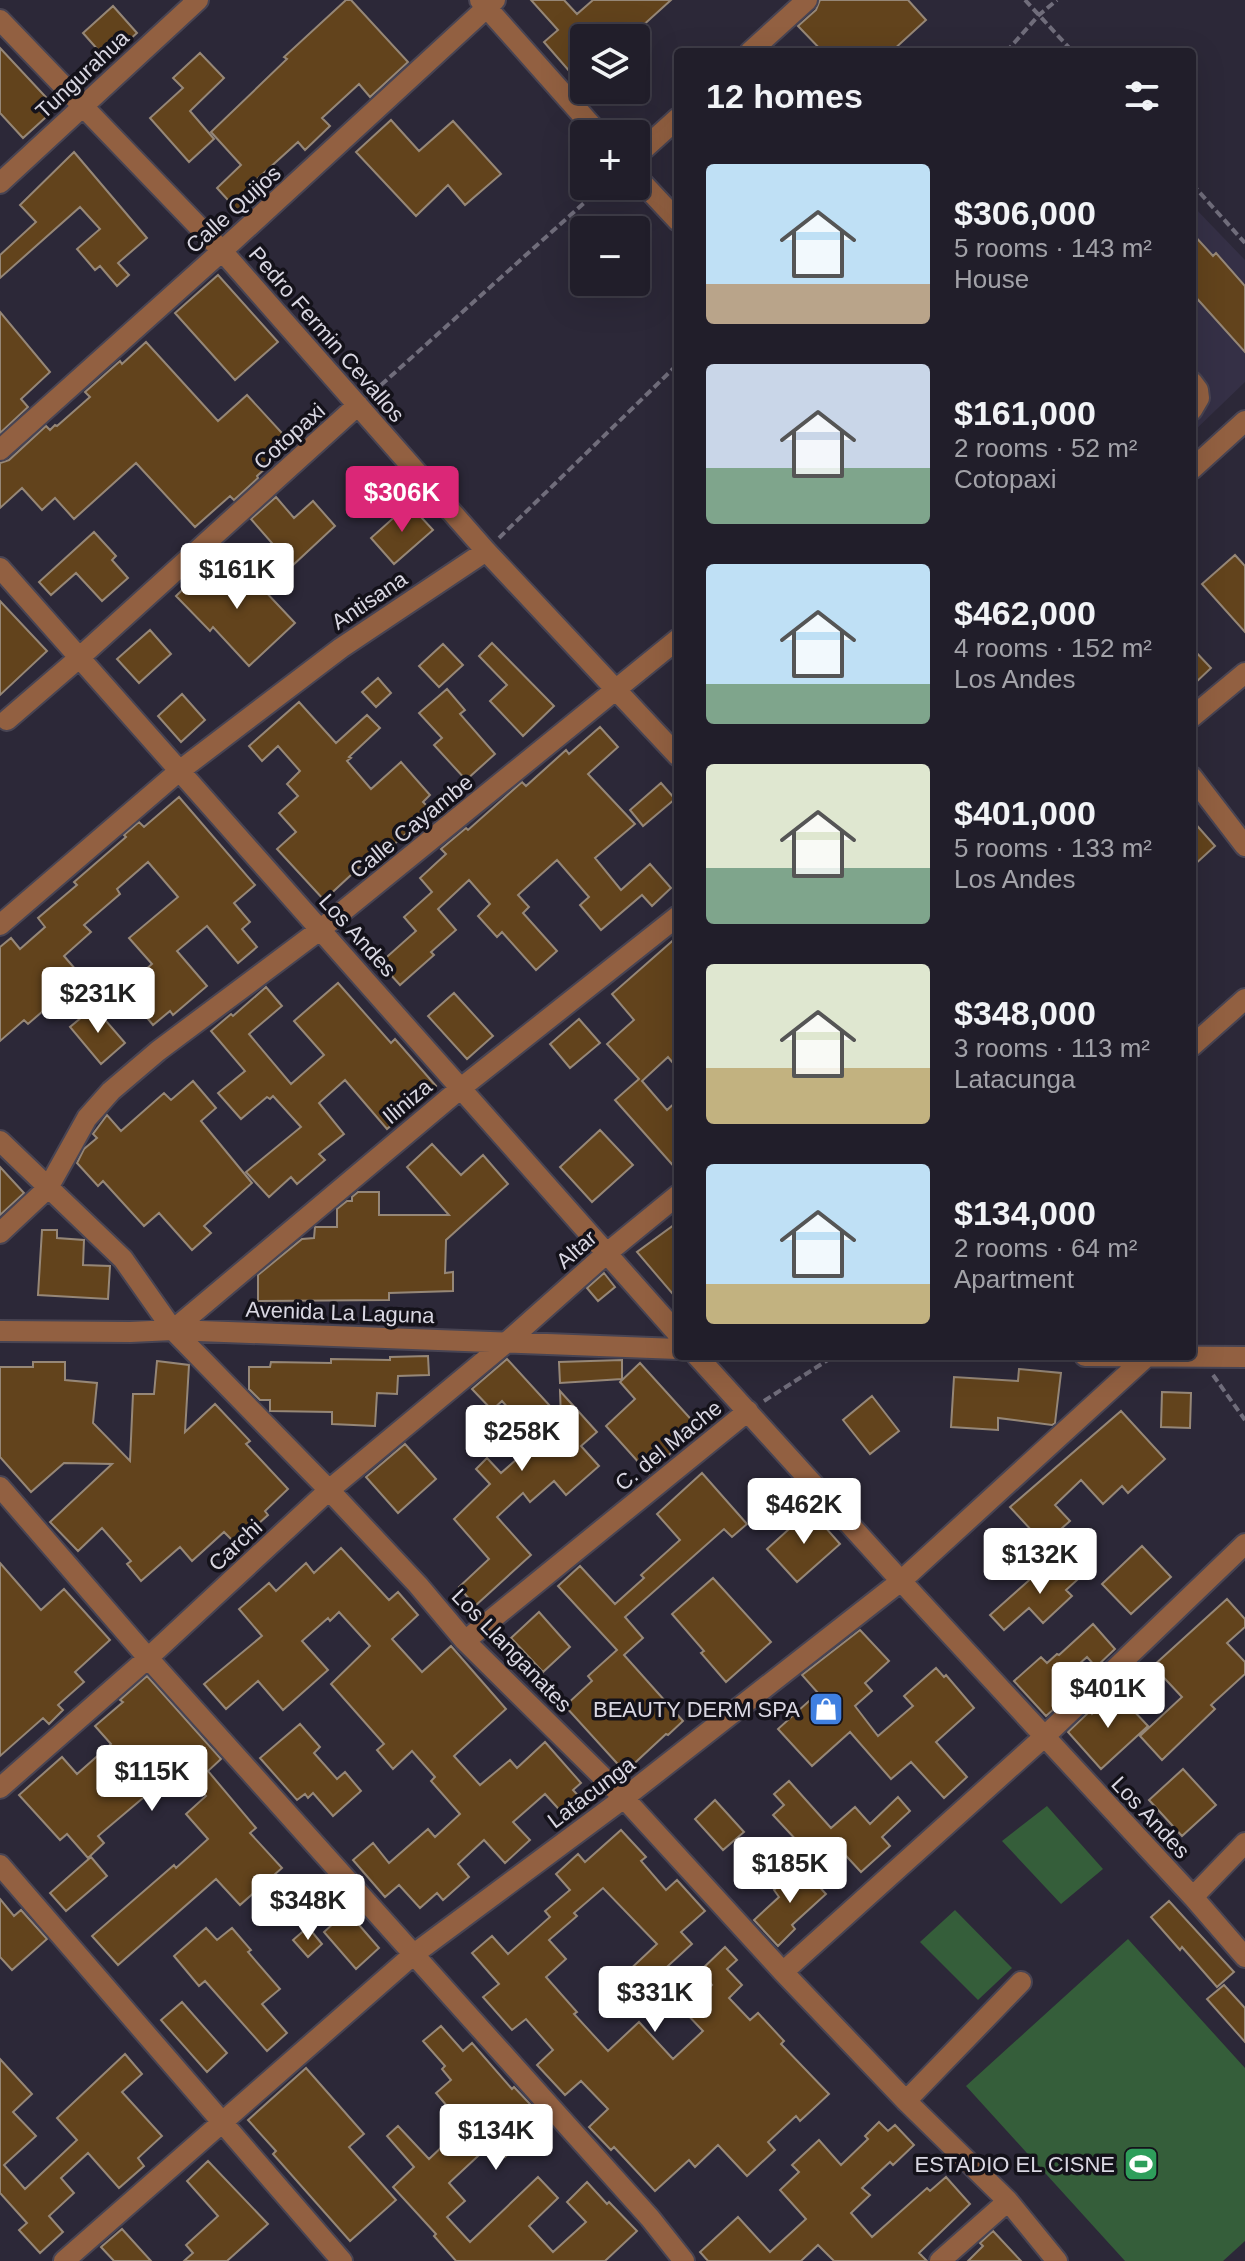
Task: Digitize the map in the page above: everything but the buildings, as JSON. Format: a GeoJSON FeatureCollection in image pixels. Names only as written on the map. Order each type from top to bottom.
{"type":"FeatureCollection","features":[{"type":"Feature","properties":{"kind":"street","name":"Tungurahua"},"geometry":{"type":"LineString","coordinates":[[0,183],[198,0]]}},
{"type":"Feature","properties":{"kind":"street"},"geometry":{"type":"LineString","coordinates":[[754,48],[807,0]]}},
{"type":"Feature","properties":{"kind":"street"},"geometry":{"type":"LineString","coordinates":[[487,3],[587,120]]}},
{"type":"Feature","properties":{"kind":"street","name":"Calle Quijos"},"geometry":{"type":"LineString","coordinates":[[0,450],[222,251],[487,3]]}},
{"type":"Feature","properties":{"kind":"street","name":"Pedro Fermin Cevallos"},"geometry":{"type":"LineString","coordinates":[[0,20],[222,251],[486,551],[674,752]]}},
{"type":"Feature","properties":{"kind":"street"},"geometry":{"type":"LineString","coordinates":[[650,143],[674,122]]}},
{"type":"Feature","properties":{"kind":"street"},"geometry":{"type":"LineString","coordinates":[[650,191],[674,217]]}},
{"type":"Feature","properties":{"kind":"street","name":"Cotopaxi"},"geometry":{"type":"LineString","coordinates":[[7,720],[358,405]]}},
{"type":"Feature","properties":{"kind":"street"},"geometry":{"type":"LineString","coordinates":[[1196,465],[1245,421]]}},
{"type":"Feature","properties":{"kind":"street","name":"Antisana"},"geometry":{"type":"LineString","coordinates":[[0,925],[178,772],[341,648],[486,551]]}},
{"type":"Feature","properties":{"kind":"street","name":"Los Andes"},"geometry":{"type":"LineString","coordinates":[[0,568],[674,1329]]}},
{"type":"Feature","properties":{"kind":"street","name":"Calle Cayambe"},"geometry":{"type":"LineString","coordinates":[[0,1233],[48,1188],[87,1118],[111,1091],[158,1051],[321,929],[674,642]]}},
{"type":"Feature","properties":{"kind":"street"},"geometry":{"type":"LineString","coordinates":[[1196,714],[1245,673]]}},
{"type":"Feature","properties":{"kind":"street"},"geometry":{"type":"LineString","coordinates":[[1196,782],[1245,846]]}},
{"type":"Feature","properties":{"kind":"street","name":"Iliniza"},"geometry":{"type":"LineString","coordinates":[[173,1330],[461,1088],[674,919]]}},
{"type":"Feature","properties":{"kind":"street"},"geometry":{"type":"LineString","coordinates":[[1196,1042],[1245,999]]}},
{"type":"Feature","properties":{"kind":"street","name":"Los Llanganates"},"geometry":{"type":"LineString","coordinates":[[0,1141],[123,1259],[173,1330],[329,1490],[418,1585],[465,1641],[624,1798],[783,1972],[906,2101],[1008,2201],[1057,2261]]}},
{"type":"Feature","properties":{"kind":"street","name":"Altar"},"geometry":{"type":"LineString","coordinates":[[507,1342],[674,1198]]}},
{"type":"Feature","properties":{"kind":"street","name":"Avenida La Laguna"},"geometry":{"type":"LineString","coordinates":[[0,1331],[173,1330],[674,1349]]}},
{"type":"Feature","properties":{"kind":"street","name":"Carchi"},"geometry":{"type":"LineString","coordinates":[[0,1788],[148,1658],[329,1490],[507,1342]]}},
{"type":"Feature","properties":{"kind":"street"},"geometry":{"type":"LineString","coordinates":[[1196,1351],[1245,1357]]}},
{"type":"Feature","properties":{"kind":"street","name":"Los Andes"},"geometry":{"type":"LineString","coordinates":[[701,1360],[1244,1956]]}},
{"type":"Feature","properties":{"kind":"street","name":"Latacunga"},"geometry":{"type":"LineString","coordinates":[[64,2261],[414,1954],[624,1798],[901,1581],[1143,1360]]}},
{"type":"Feature","properties":{"kind":"street","name":"C. del Mache"},"geometry":{"type":"LineString","coordinates":[[465,1641],[748,1411]]}},
{"type":"Feature","properties":{"kind":"street"},"geometry":{"type":"LineString","coordinates":[[0,1487],[148,1658],[650,2218],[677,2259]]}},
{"type":"Feature","properties":{"kind":"street"},"geometry":{"type":"LineString","coordinates":[[783,1972],[1044,1737],[1245,1544]]}},
{"type":"Feature","properties":{"kind":"street"},"geometry":{"type":"LineString","coordinates":[[1193,1897],[1245,1843]]}},
{"type":"Feature","properties":{"kind":"street"},"geometry":{"type":"LineString","coordinates":[[0,1865],[342,2261]]}},
{"type":"Feature","properties":{"kind":"street"},"geometry":{"type":"LineString","coordinates":[[906,2101],[1021,1982]]}},
{"type":"Feature","properties":{"kind":"street"},"geometry":{"type":"LineString","coordinates":[[940,2261],[1008,2201]]}},
{"type":"Feature","properties":{"kind":"path"},"geometry":{"type":"LineString","coordinates":[[1025,0],[1069,48]]}},
{"type":"Feature","properties":{"kind":"path"},"geometry":{"type":"LineString","coordinates":[[1010,48],[1057,0]]}},
{"type":"Feature","properties":{"kind":"path"},"geometry":{"type":"LineString","coordinates":[[1196,188],[1245,243]]}},
{"type":"Feature","properties":{"kind":"path","name":"Cotopaxi"},"geometry":{"type":"LineString","coordinates":[[358,405],[587,200]]}},
{"type":"Feature","properties":{"kind":"path"},"geometry":{"type":"LineString","coordinates":[[486,551],[674,368]]}},
{"type":"Feature","properties":{"kind":"path"},"geometry":{"type":"LineString","coordinates":[[1196,1351],[1245,1420]]}},
{"type":"Feature","properties":{"kind":"path","name":"C. del Mache"},"geometry":{"type":"LineString","coordinates":[[748,1411],[828,1360]]}},
{"type":"Feature","properties":{"kind":"shaded area"},"geometry":{"type":"Polygon","coordinates":[[[1196,209],[1245,260],[1245,382],[1196,429],[1196,209]]]}},
{"type":"Feature","properties":{"kind":"green space"},"geometry":{"type":"Polygon","coordinates":[[[1047,1806],[1103,1869],[1061,1904],[1002,1841],[1047,1806]]]}},
{"type":"Feature","properties":{"kind":"green space"},"geometry":{"type":"Polygon","coordinates":[[[955,1910],[1012,1968],[978,2000],[920,1942],[955,1910]]]}},
{"type":"Feature","properties":{"kind":"green space","name":"ESTADIO EL CISNE"},"geometry":{"type":"Polygon","coordinates":[[[1128,1939],[1245,2068],[1245,2241],[1223,2261],[1125,2261],[966,2086],[1128,1939]]]}},
{"type":"Feature","properties":{"kind":"place","name":"BEAUTY DERM SPA"},"geometry":{"type":"Point","coordinates":[826,1709]}},
{"type":"Feature","properties":{"kind":"place","name":"ESTADIO EL CISNE"},"geometry":{"type":"Point","coordinates":[1141,2164]}}]}
